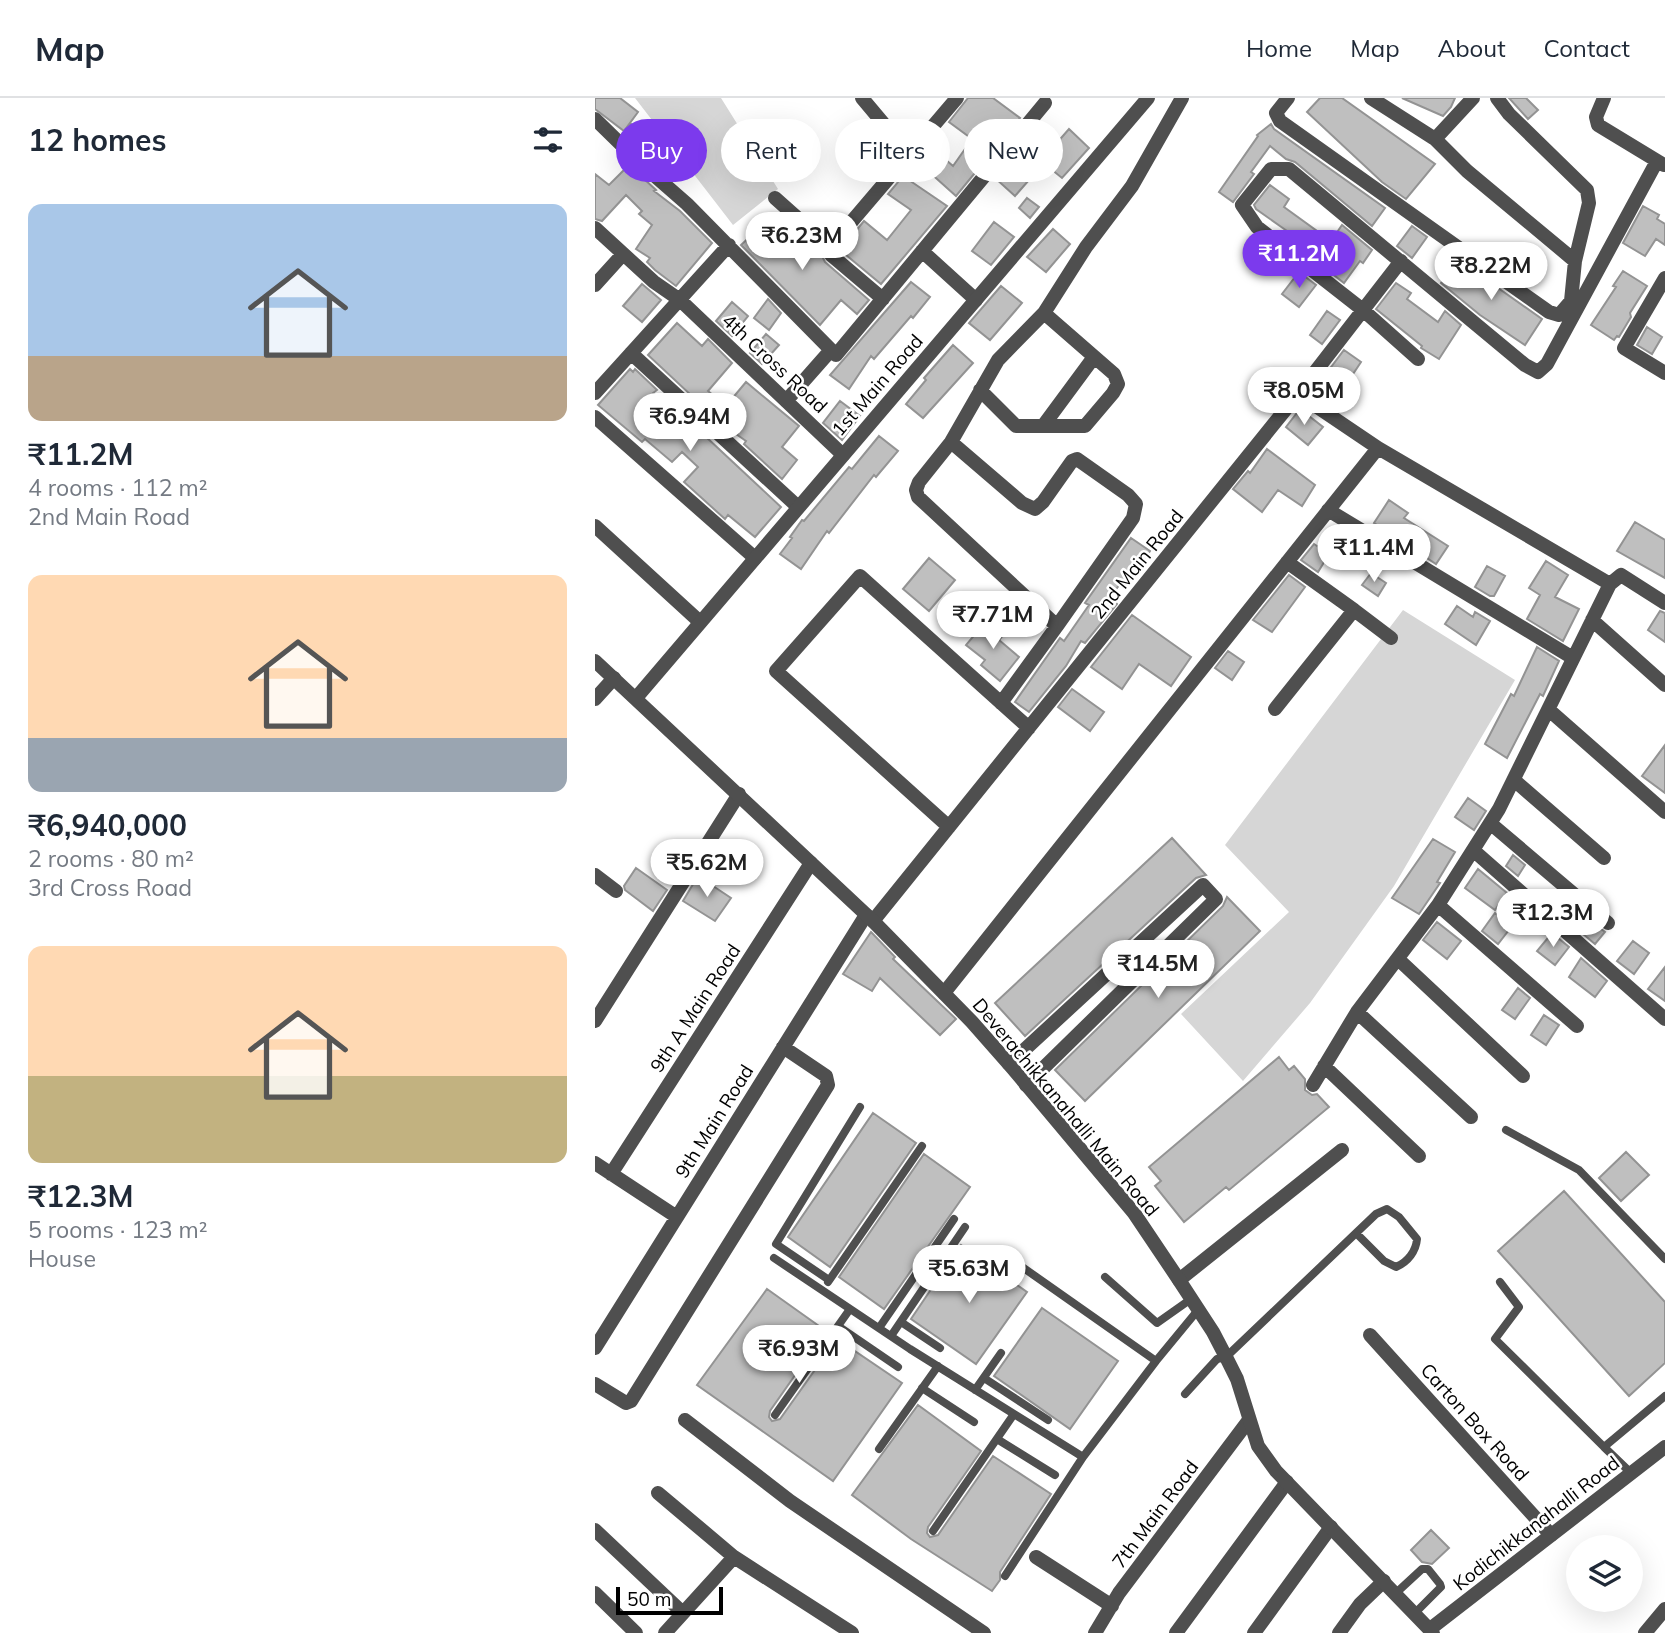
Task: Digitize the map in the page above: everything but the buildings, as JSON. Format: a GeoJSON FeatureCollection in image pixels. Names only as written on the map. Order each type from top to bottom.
{"type":"FeatureCollection","features":[{"type":"Feature","properties":{"kind":"street"},"geometry":{"type":"LineString","coordinates":[[862,98],[880,119]]}},
{"type":"Feature","properties":{"kind":"street"},"geometry":{"type":"LineString","coordinates":[[938,119],[956,98]]}},
{"type":"Feature","properties":{"kind":"street","name":"1st Main Road"},"geometry":{"type":"LineString","coordinates":[[636,698],[1148,98]]}},
{"type":"Feature","properties":{"kind":"street"},"geometry":{"type":"LineString","coordinates":[[1057,626],[918,498],[916,490],[919,482],[951,442],[998,360],[1045,313],[1086,247],[1132,186],[1182,98]]}},
{"type":"Feature","properties":{"kind":"street"},"geometry":{"type":"LineString","coordinates":[[1288,98],[1276,113],[1280,121],[1555,315],[1563,313],[1571,301],[1575,261],[1589,203],[1587,190],[1517,122],[1497,98]]}},
{"type":"Feature","properties":{"kind":"street"},"geometry":{"type":"LineString","coordinates":[[1371,98],[1435,139],[1467,171],[1575,261]]}},
{"type":"Feature","properties":{"kind":"street"},"geometry":{"type":"LineString","coordinates":[[1435,139],[1473,98]]}},
{"type":"Feature","properties":{"kind":"street"},"geometry":{"type":"LineString","coordinates":[[1418,359],[1363,310],[1257,227],[1242,205],[1271,169],[1289,169],[1524,365],[1538,372],[1547,364],[1661,163],[1598,125],[1596,117],[1604,98]]}},
{"type":"Feature","properties":{"kind":"street"},"geometry":{"type":"LineString","coordinates":[[595,119],[729,245],[836,355],[1045,103]]}},
{"type":"Feature","properties":{"kind":"street"},"geometry":{"type":"LineString","coordinates":[[830,247],[885,182]]}},
{"type":"Feature","properties":{"kind":"street"},"geometry":{"type":"LineString","coordinates":[[775,198],[830,247],[831,255],[883,299]]}},
{"type":"Feature","properties":{"kind":"street","name":"4th Cross Road"},"geometry":{"type":"LineString","coordinates":[[595,228],[654,282],[680,300],[843,455]]}},
{"type":"Feature","properties":{"kind":"street"},"geometry":{"type":"LineString","coordinates":[[595,393],[729,245]]}},
{"type":"Feature","properties":{"kind":"street"},"geometry":{"type":"LineString","coordinates":[[922,251],[976,300]]}},
{"type":"Feature","properties":{"kind":"street"},"geometry":{"type":"LineString","coordinates":[[595,285],[623,254]]}},
{"type":"Feature","properties":{"kind":"street","name":"2nd Main Road"},"geometry":{"type":"LineString","coordinates":[[870,918],[949,828],[1298,394],[1401,261]]}},
{"type":"Feature","properties":{"kind":"street"},"geometry":{"type":"LineString","coordinates":[[1665,278],[1624,348],[1665,373]]}},
{"type":"Feature","properties":{"kind":"street"},"geometry":{"type":"LineString","coordinates":[[980,390],[1016,426],[1085,426],[1113,394],[1118,384],[1114,374],[1045,313]]}},
{"type":"Feature","properties":{"kind":"street"},"geometry":{"type":"LineString","coordinates":[[786,401],[831,350]]}},
{"type":"Feature","properties":{"kind":"street"},"geometry":{"type":"LineString","coordinates":[[631,353],[798,508]]}},
{"type":"Feature","properties":{"kind":"street"},"geometry":{"type":"LineString","coordinates":[[1043,426],[1094,357]]}},
{"type":"Feature","properties":{"kind":"street"},"geometry":{"type":"LineString","coordinates":[[1298,394],[1378,448],[1610,584]]}},
{"type":"Feature","properties":{"kind":"street"},"geometry":{"type":"LineString","coordinates":[[595,417],[755,558]]}},
{"type":"Feature","properties":{"kind":"street"},"geometry":{"type":"LineString","coordinates":[[951,442],[1022,503],[1035,509],[1072,461],[1077,459],[1128,495],[1136,504],[1133,517],[1001,703]]}},
{"type":"Feature","properties":{"kind":"street"},"geometry":{"type":"LineString","coordinates":[[944,993],[1378,448]]}},
{"type":"Feature","properties":{"kind":"street"},"geometry":{"type":"LineString","coordinates":[[1328,510],[1573,658]]}},
{"type":"Feature","properties":{"kind":"street"},"geometry":{"type":"LineString","coordinates":[[595,526],[700,622]]}},
{"type":"Feature","properties":{"kind":"street"},"geometry":{"type":"LineString","coordinates":[[1287,562],[1391,638]]}},
{"type":"Feature","properties":{"kind":"street"},"geometry":{"type":"LineString","coordinates":[[1313,1085],[1357,1012],[1438,905],[1490,824],[1610,584],[1621,575],[1665,603]]}},
{"type":"Feature","properties":{"kind":"street"},"geometry":{"type":"LineString","coordinates":[[949,828],[776,671],[860,576],[1029,728]]}},
{"type":"Feature","properties":{"kind":"street"},"geometry":{"type":"LineString","coordinates":[[1275,709],[1354,610]]}},
{"type":"Feature","properties":{"kind":"street"},"geometry":{"type":"LineString","coordinates":[[1592,621],[1665,685]]}},
{"type":"Feature","properties":{"kind":"street","name":"Deverachikkanahalli Main Road"},"geometry":{"type":"LineString","coordinates":[[595,661],[870,918],[1009,1064],[1134,1213],[1195,1304],[1237,1379],[1258,1446],[1287,1482],[1431,1631]]}},
{"type":"Feature","properties":{"kind":"street"},"geometry":{"type":"LineString","coordinates":[[595,699],[614,678]]}},
{"type":"Feature","properties":{"kind":"street"},"geometry":{"type":"LineString","coordinates":[[1549,710],[1665,812]]}},
{"type":"Feature","properties":{"kind":"street"},"geometry":{"type":"LineString","coordinates":[[1514,780],[1604,858]]}},
{"type":"Feature","properties":{"kind":"street"},"geometry":{"type":"LineString","coordinates":[[595,1021],[739,794]]}},
{"type":"Feature","properties":{"kind":"street"},"geometry":{"type":"LineString","coordinates":[[1490,824],[1608,923]]}},
{"type":"Feature","properties":{"kind":"street"},"geometry":{"type":"LineString","coordinates":[[1473,850],[1665,1019]]}},
{"type":"Feature","properties":{"kind":"street","name":"9th A Main Road"},"geometry":{"type":"LineString","coordinates":[[611,1174],[811,863]]}},
{"type":"Feature","properties":{"kind":"street"},"geometry":{"type":"LineString","coordinates":[[595,875],[616,891]]}},
{"type":"Feature","properties":{"kind":"street"},"geometry":{"type":"LineString","coordinates":[[1009,1064],[1203,885],[1216,899],[1026,1085]]}},
{"type":"Feature","properties":{"kind":"street"},"geometry":{"type":"LineString","coordinates":[[1438,905],[1577,1026]]}},
{"type":"Feature","properties":{"kind":"street","name":"9th Main Road"},"geometry":{"type":"LineString","coordinates":[[595,1348],[783,1047],[870,918]]}},
{"type":"Feature","properties":{"kind":"street"},"geometry":{"type":"LineString","coordinates":[[1398,959],[1523,1076]]}},
{"type":"Feature","properties":{"kind":"street"},"geometry":{"type":"LineString","coordinates":[[1357,1012],[1471,1117]]}},
{"type":"Feature","properties":{"kind":"street"},"geometry":{"type":"LineString","coordinates":[[595,1384],[626,1403],[631,1401],[828,1085],[826,1076],[783,1047]]}},
{"type":"Feature","properties":{"kind":"street"},"geometry":{"type":"LineString","coordinates":[[1324,1066],[1419,1156]]}},
{"type":"Feature","properties":{"kind":"street"},"geometry":{"type":"LineString","coordinates":[[1179,1280],[1342,1150]]}},
{"type":"Feature","properties":{"kind":"street"},"geometry":{"type":"LineString","coordinates":[[595,1163],[677,1217]]}},
{"type":"Feature","properties":{"kind":"street","name":"Carton Box Road"},"geometry":{"type":"LineString","coordinates":[[1370,1335],[1551,1535]]}},
{"type":"Feature","properties":{"kind":"street"},"geometry":{"type":"LineString","coordinates":[[685,1420],[790,1501],[984,1633]]}},
{"type":"Feature","properties":{"kind":"street","name":"7th Main Road"},"geometry":{"type":"LineString","coordinates":[[1095,1633],[1249,1420]]}},
{"type":"Feature","properties":{"kind":"street","name":"Kodichikkanahalli Road"},"geometry":{"type":"LineString","coordinates":[[1431,1631],[1665,1447]]}},
{"type":"Feature","properties":{"kind":"street"},"geometry":{"type":"LineString","coordinates":[[1176,1633],[1287,1482]]}},
{"type":"Feature","properties":{"kind":"street"},"geometry":{"type":"LineString","coordinates":[[658,1493],[734,1557],[852,1633]]}},
{"type":"Feature","properties":{"kind":"street"},"geometry":{"type":"LineString","coordinates":[[1254,1633],[1331,1527]]}},
{"type":"Feature","properties":{"kind":"street"},"geometry":{"type":"LineString","coordinates":[[595,1530],[683,1613]]}},
{"type":"Feature","properties":{"kind":"street"},"geometry":{"type":"LineString","coordinates":[[665,1633],[734,1557]]}},
{"type":"Feature","properties":{"kind":"street"},"geometry":{"type":"LineString","coordinates":[[1036,1557],[1112,1606]]}},
{"type":"Feature","properties":{"kind":"street"},"geometry":{"type":"LineString","coordinates":[[1339,1633],[1360,1604],[1384,1581]]}},
{"type":"Feature","properties":{"kind":"street"},"geometry":{"type":"LineString","coordinates":[[595,1593],[636,1633]]}},
{"type":"Feature","properties":{"kind":"street"},"geometry":{"type":"LineString","coordinates":[[1645,1633],[1665,1609]]}},
{"type":"Feature","properties":{"kind":"lane"},"geometry":{"type":"LineString","coordinates":[[829,1280],[776,1244],[860,1107]]}},
{"type":"Feature","properties":{"kind":"lane"},"geometry":{"type":"LineString","coordinates":[[1506,1130],[1579,1171],[1665,1259]]}},
{"type":"Feature","properties":{"kind":"lane"},"geometry":{"type":"LineString","coordinates":[[822,1290],[922,1146]]}},
{"type":"Feature","properties":{"kind":"lane"},"geometry":{"type":"LineString","coordinates":[[1185,1394],[1217,1359],[1226,1357],[1356,1233],[1376,1214],[1387,1209],[1399,1217],[1417,1239],[1416,1247],[1404,1264],[1396,1267],[1384,1261],[1356,1233]]}},
{"type":"Feature","properties":{"kind":"lane"},"geometry":{"type":"LineString","coordinates":[[879,1328],[954,1219]]}},
{"type":"Feature","properties":{"kind":"lane"},"geometry":{"type":"LineString","coordinates":[[891,1336],[965,1227]]}},
{"type":"Feature","properties":{"kind":"lane"},"geometry":{"type":"LineString","coordinates":[[998,1250],[1156,1361]]}},
{"type":"Feature","properties":{"kind":"lane"},"geometry":{"type":"LineString","coordinates":[[774,1258],[891,1336],[1083,1457]]}},
{"type":"Feature","properties":{"kind":"lane"},"geometry":{"type":"LineString","coordinates":[[1105,1277],[1157,1323],[1195,1304]]}},
{"type":"Feature","properties":{"kind":"lane"},"geometry":{"type":"LineString","coordinates":[[1500,1282],[1519,1307],[1495,1339],[1631,1473]]}},
{"type":"Feature","properties":{"kind":"lane"},"geometry":{"type":"LineString","coordinates":[[1006,1576],[1083,1457],[1156,1361],[1195,1304]]}},
{"type":"Feature","properties":{"kind":"lane"},"geometry":{"type":"LineString","coordinates":[[775,1415],[850,1309]]}},
{"type":"Feature","properties":{"kind":"lane"},"geometry":{"type":"LineString","coordinates":[[901,1322],[940,1348]]}},
{"type":"Feature","properties":{"kind":"lane"},"geometry":{"type":"LineString","coordinates":[[838,1326],[898,1367]]}},
{"type":"Feature","properties":{"kind":"lane"},"geometry":{"type":"LineString","coordinates":[[975,1390],[1001,1353]]}},
{"type":"Feature","properties":{"kind":"lane"},"geometry":{"type":"LineString","coordinates":[[879,1448],[938,1366]]}},
{"type":"Feature","properties":{"kind":"lane"},"geometry":{"type":"LineString","coordinates":[[984,1378],[1048,1420]]}},
{"type":"Feature","properties":{"kind":"lane"},"geometry":{"type":"LineString","coordinates":[[922,1388],[974,1422]]}},
{"type":"Feature","properties":{"kind":"lane"},"geometry":{"type":"LineString","coordinates":[[1604,1447],[1665,1396]]}},
{"type":"Feature","properties":{"kind":"lane"},"geometry":{"type":"LineString","coordinates":[[933,1531],[1014,1414]]}},
{"type":"Feature","properties":{"kind":"lane"},"geometry":{"type":"LineString","coordinates":[[997,1439],[1055,1475]]}},
{"type":"Feature","properties":{"kind":"lane"},"geometry":{"type":"LineString","coordinates":[[1396,1593],[1422,1569],[1427,1569],[1441,1587],[1415,1613]]}},
{"type":"Feature","properties":{"kind":"shaded area"},"geometry":{"type":"Polygon","coordinates":[[[635,98],[721,98],[734,119],[721,119],[721,182],[774,182],[778,189],[733,225],[700,182],[707,182],[707,119],[651,119],[635,98]]]}},
{"type":"Feature","properties":{"kind":"shaded area"},"geometry":{"type":"Polygon","coordinates":[[[1403,610],[1515,680],[1394,886],[1310,1003],[1243,1081],[1181,1014],[1289,912],[1225,845],[1403,610]]]}}]}
